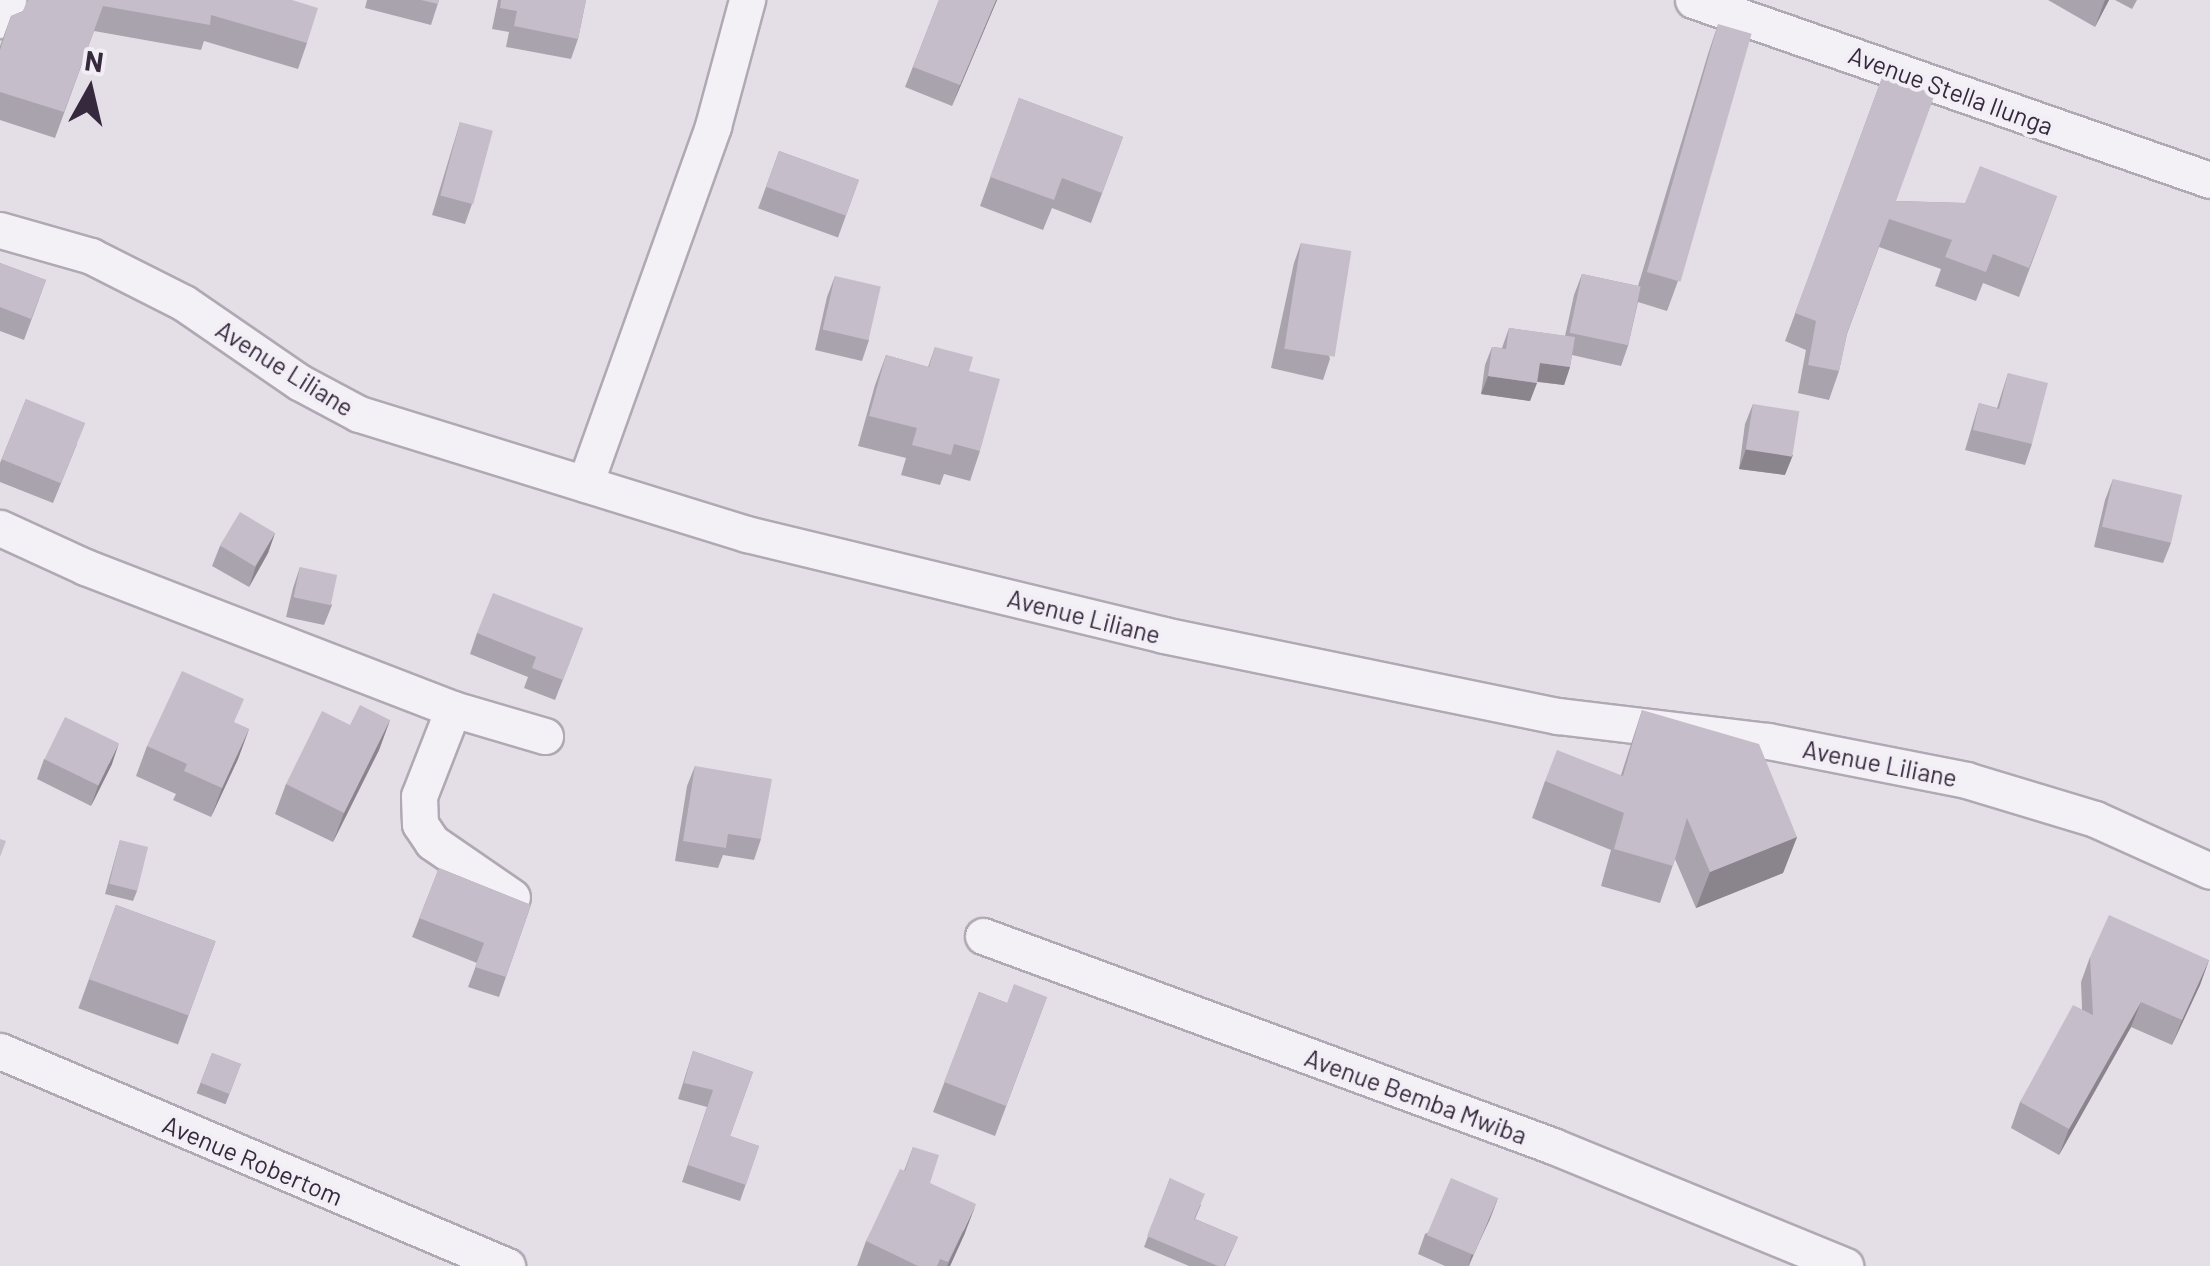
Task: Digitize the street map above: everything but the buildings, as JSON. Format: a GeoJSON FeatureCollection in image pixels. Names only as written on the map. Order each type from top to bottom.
{"type":"FeatureCollection","features":[{"type":"Feature","properties":{"kind":"street"},"geometry":{"type":"LineString","coordinates":[[0,20],[8,0]]}},
{"type":"Feature","properties":{"kind":"street"},"geometry":{"type":"LineString","coordinates":[[586,484],[712,126],[747,0]]}},
{"type":"Feature","properties":{"kind":"street","name":"Avenue Stella Ilunga"},"geometry":{"type":"LineString","coordinates":[[1693,0],[2210,180]]}},
{"type":"Feature","properties":{"kind":"street","name":"Avenue Liliane"},"geometry":{"type":"LineString","coordinates":[[0,230],[91,256],[184,303],[299,382],[359,414],[747,534],[1163,636],[1558,716],[1768,740],[1966,780],[2096,819],[2210,871]]}},
{"type":"Feature","properties":{"kind":"street"},"geometry":{"type":"LineString","coordinates":[[0,528],[85,566],[453,709],[545,736]]}},
{"type":"Feature","properties":{"kind":"street"},"geometry":{"type":"LineString","coordinates":[[453,709],[419,796],[420,824],[432,842],[512,896]]}},
{"type":"Feature","properties":{"kind":"street","name":"Avenue Bemba Mwiba"},"geometry":{"type":"LineString","coordinates":[[984,936],[1553,1146],[1845,1266]]}},
{"type":"Feature","properties":{"kind":"street","name":"Avenue Robertom"},"geometry":{"type":"LineString","coordinates":[[0,1050],[507,1266]]}}]}
